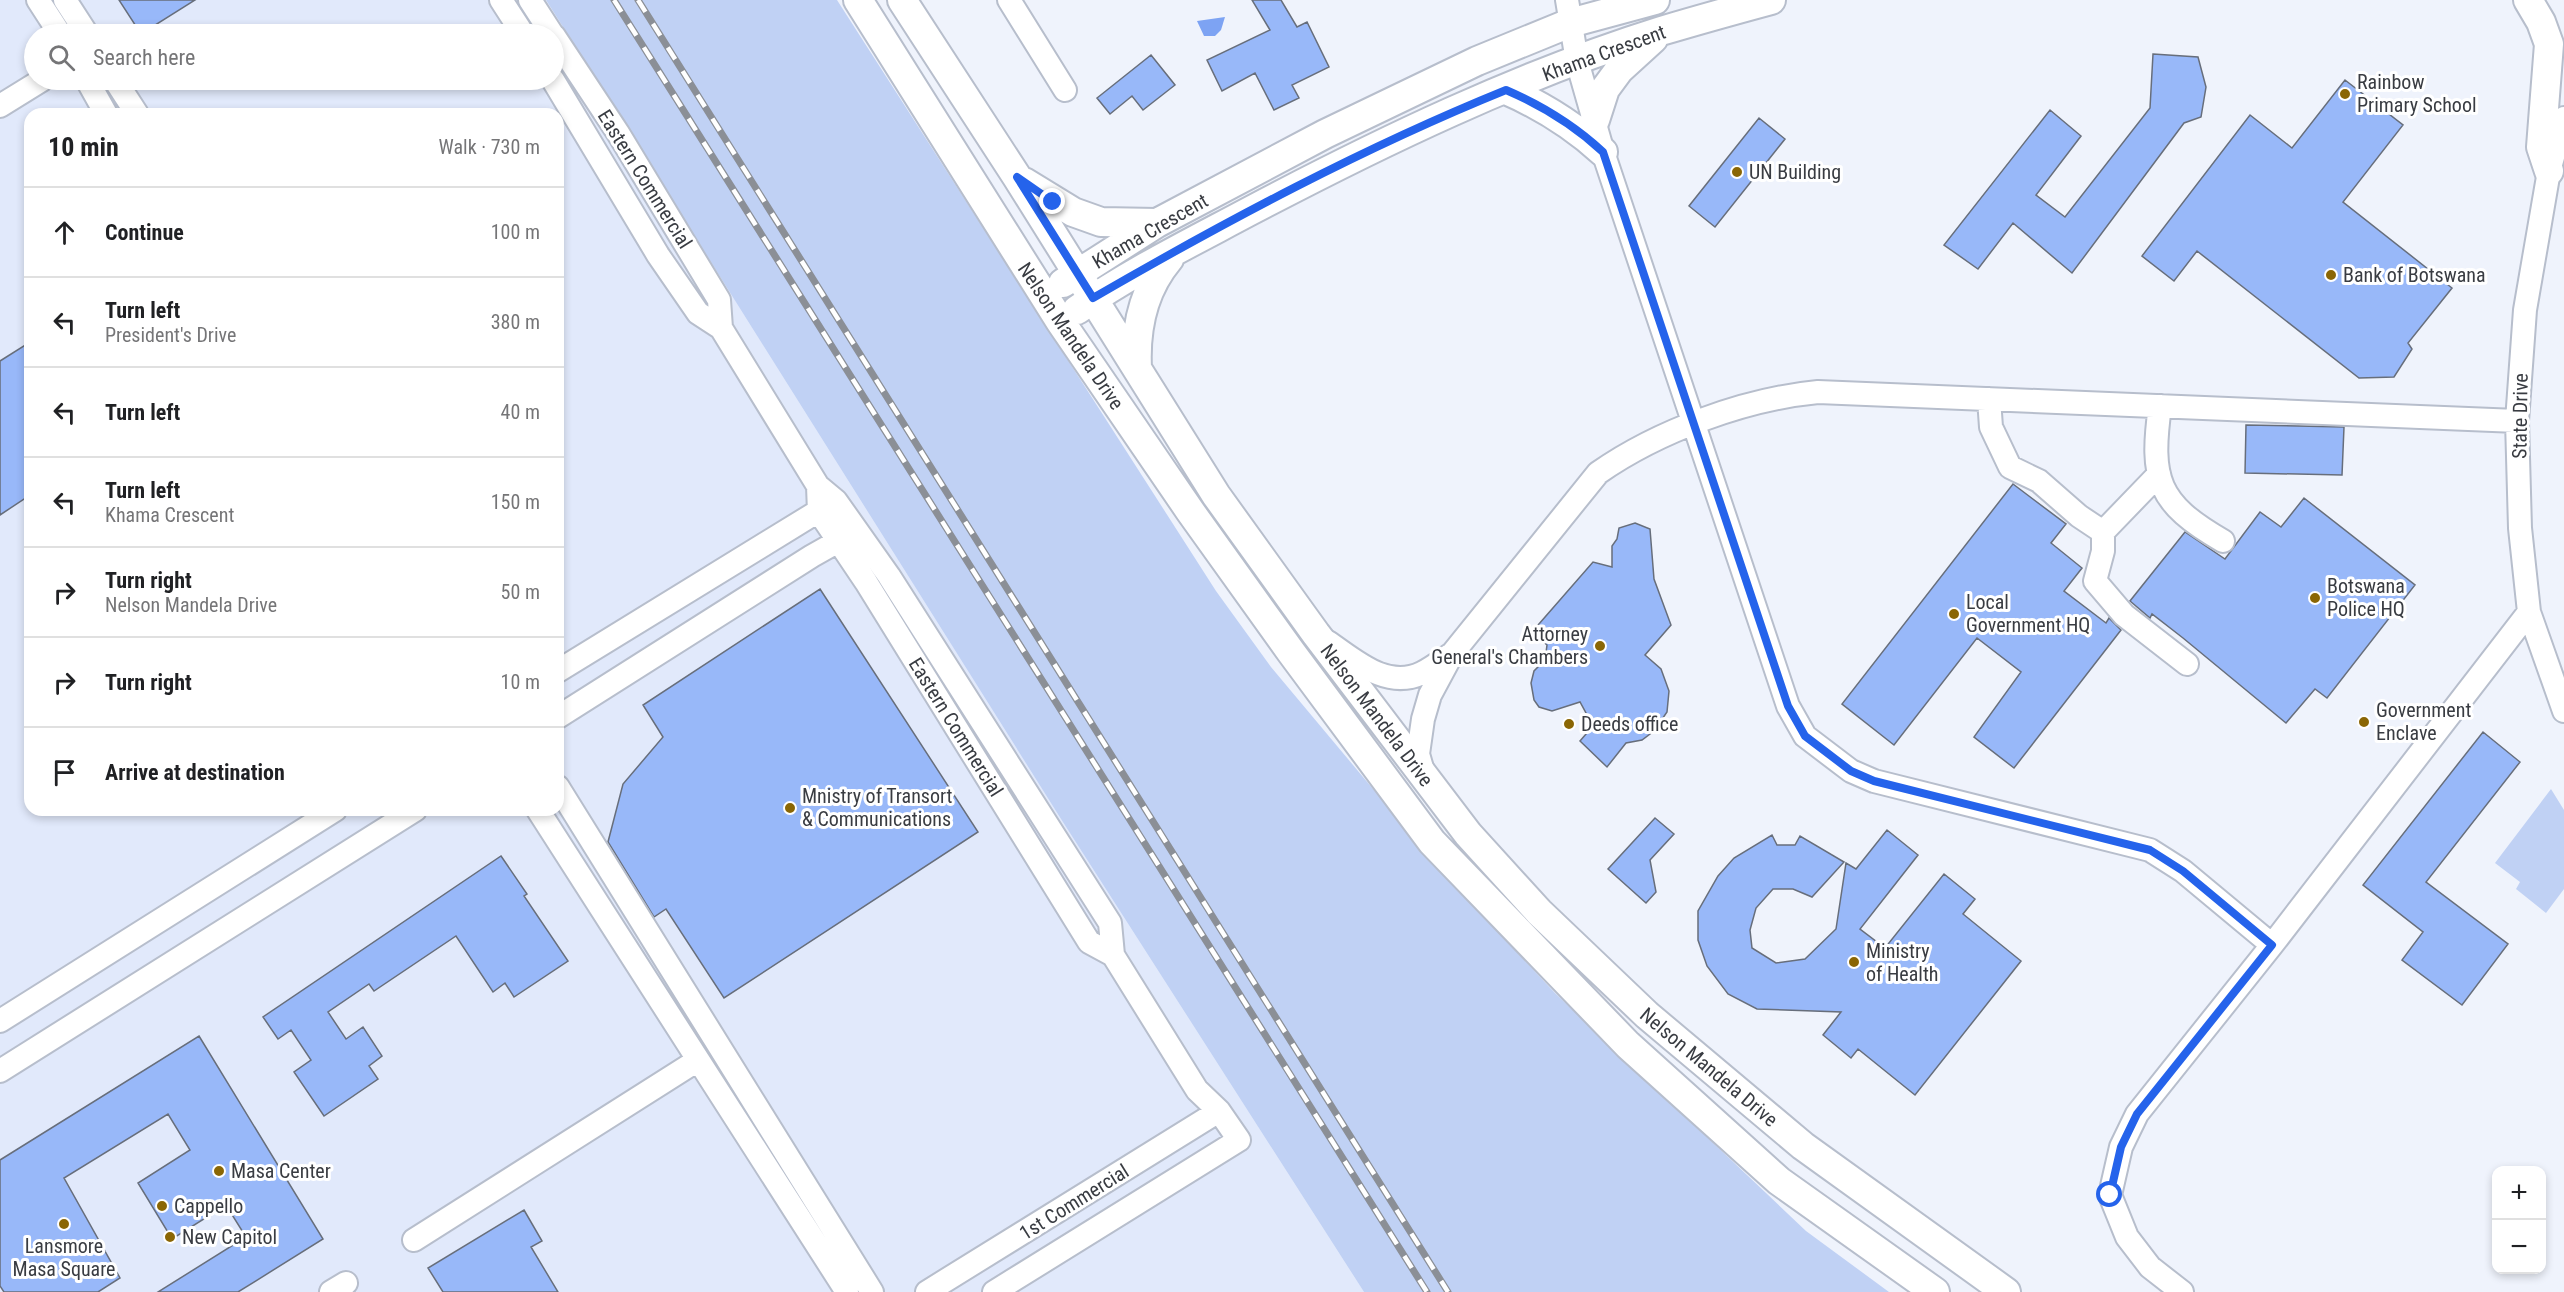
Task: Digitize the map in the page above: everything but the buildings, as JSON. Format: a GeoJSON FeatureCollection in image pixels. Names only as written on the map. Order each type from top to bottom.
{"type":"FeatureCollection","features":[{"type":"Feature","properties":{"kind":"main road","name":"Nelson Mandela Drive"},"geometry":{"type":"LineString","coordinates":[[858,0],[1060,321],[1204,530],[1432,842],[1628,1045],[1770,1173],[1935,1292]]}},
{"type":"Feature","properties":{"kind":"main road","name":"Nelson Mandela Drive"},"geometry":{"type":"LineString","coordinates":[[902,0],[1017,177],[1216,495],[1316,634],[1468,834],[1539,912],[1647,1015],[1811,1152],[2006,1292]]}},
{"type":"Feature","properties":{"kind":"main road","name":"Khama Crescent"},"geometry":{"type":"LineString","coordinates":[[1044,296],[1157,223],[1325,134],[1477,61],[1568,11],[1654,0]]}},
{"type":"Feature","properties":{"kind":"main road","name":"Khama Crescent"},"geometry":{"type":"LineString","coordinates":[[1060,321],[1093,298],[1177,250],[1338,165],[1577,61],[1661,31],[1771,0]]}},
{"type":"Feature","properties":{"kind":"main road"},"geometry":{"type":"LineString","coordinates":[[2528,0],[2541,22],[2549,44],[2541,147],[2549,171]]}},
{"type":"Feature","properties":{"kind":"main road"},"geometry":{"type":"LineString","coordinates":[[1595,120],[1605,89],[1619,70],[1661,31]]}},
{"type":"Feature","properties":{"kind":"main road"},"geometry":{"type":"LineString","coordinates":[[1506,90],[1557,115],[1580,131],[1603,152]]}},
{"type":"Feature","properties":{"kind":"main road"},"geometry":{"type":"LineString","coordinates":[[1017,177],[1053,202],[1082,216],[1101,222],[1157,223]]}},
{"type":"Feature","properties":{"kind":"main road"},"geometry":{"type":"LineString","coordinates":[[1137,368],[1137,334],[1141,309],[1159,271],[1177,250]]}},
{"type":"Feature","properties":{"kind":"street"},"geometry":{"type":"LineString","coordinates":[[38,0],[54,24]]}},
{"type":"Feature","properties":{"kind":"street"},"geometry":{"type":"LineString","coordinates":[[64,0],[80,24]]}},
{"type":"Feature","properties":{"kind":"street"},"geometry":{"type":"LineString","coordinates":[[501,0],[517,24]]}},
{"type":"Feature","properties":{"kind":"street","name":"Eastern Commercial"},"geometry":{"type":"LineString","coordinates":[[530,0],[546,24]]}},
{"type":"Feature","properties":{"kind":"street"},"geometry":{"type":"LineString","coordinates":[[1009,0],[1065,90]]}},
{"type":"Feature","properties":{"kind":"street"},"geometry":{"type":"LineString","coordinates":[[1568,11],[1577,61],[1603,152],[1788,706],[1805,736],[1851,771],[1874,781],[2150,850],[2183,871],[2272,945]]}},
{"type":"Feature","properties":{"kind":"street","name":"Eastern Commercial"},"geometry":{"type":"LineString","coordinates":[[564,52],[618,133],[719,300],[721,328]]}},
{"type":"Feature","properties":{"kind":"street"},"geometry":{"type":"LineString","coordinates":[[0,106],[26,90]]}},
{"type":"Feature","properties":{"kind":"street"},"geometry":{"type":"LineString","coordinates":[[93,90],[103,108]]}},
{"type":"Feature","properties":{"kind":"street"},"geometry":{"type":"LineString","coordinates":[[121,90],[133,108]]}},
{"type":"Feature","properties":{"kind":"street","name":"Eastern Commercial"},"geometry":{"type":"LineString","coordinates":[[559,90],[678,284],[698,313],[721,328],[818,486],[827,506],[848,536],[889,576],[1110,923],[1113,955],[1197,1090],[1210,1118],[1230,1146]]}},
{"type":"Feature","properties":{"kind":"street","name":"State Drive"},"geometry":{"type":"LineString","coordinates":[[2564,118],[2549,171],[2525,310],[2517,421],[2520,528],[2529,612],[2564,711]]}},
{"type":"Feature","properties":{"kind":"street"},"geometry":{"type":"LineString","coordinates":[[1425,778],[1419,754],[1423,719],[1430,695],[1452,654],[1598,473],[1617,460],[1693,423],[1794,395],[1818,392],[2517,421]]}},
{"type":"Feature","properties":{"kind":"street"},"geometry":{"type":"LineString","coordinates":[[1989,399],[1991,427],[2010,467],[2039,481],[2079,516],[2103,532]]}},
{"type":"Feature","properties":{"kind":"street"},"geometry":{"type":"LineString","coordinates":[[2160,406],[2155,461],[2165,494],[2196,525],[2223,541]]}},
{"type":"Feature","properties":{"kind":"street"},"geometry":{"type":"LineString","coordinates":[[2159,474],[2103,532],[2103,551],[2095,581],[2124,615],[2187,664]]}},
{"type":"Feature","properties":{"kind":"street"},"geometry":{"type":"LineString","coordinates":[[564,667],[827,506]]}},
{"type":"Feature","properties":{"kind":"street"},"geometry":{"type":"LineString","coordinates":[[564,713],[848,536]]}},
{"type":"Feature","properties":{"kind":"street"},"geometry":{"type":"LineString","coordinates":[[2182,1292],[2150,1267],[2127,1238],[2110,1195],[2121,1147],[2137,1114],[2272,945],[2529,612]]}},
{"type":"Feature","properties":{"kind":"street"},"geometry":{"type":"LineString","coordinates":[[1316,634],[1373,672],[1395,679],[1420,674],[1452,654]]}},
{"type":"Feature","properties":{"kind":"street"},"geometry":{"type":"LineString","coordinates":[[564,797],[872,1292]]}},
{"type":"Feature","properties":{"kind":"street"},"geometry":{"type":"LineString","coordinates":[[0,1021],[325,816]]}},
{"type":"Feature","properties":{"kind":"street"},"geometry":{"type":"LineString","coordinates":[[0,1071],[405,816]]}},
{"type":"Feature","properties":{"kind":"street"},"geometry":{"type":"LineString","coordinates":[[542,816],[847,1292]]}},
{"type":"Feature","properties":{"kind":"street"},"geometry":{"type":"LineString","coordinates":[[414,1240],[698,1060]]}},
{"type":"Feature","properties":{"kind":"street","name":"1st Commercial"},"geometry":{"type":"LineString","coordinates":[[927,1292],[1210,1118]]}},
{"type":"Feature","properties":{"kind":"street","name":"1st Commercial"},"geometry":{"type":"LineString","coordinates":[[994,1292],[1230,1146]]}},
{"type":"Feature","properties":{"kind":"shaded area"},"geometry":{"type":"Polygon","coordinates":[[[0,0],[546,0],[561,24],[24,24],[24,90],[564,90],[564,29],[1061,819],[1364,1292],[0,1292],[0,0]]]}},
{"type":"Feature","properties":{"kind":"shaded area"},"geometry":{"type":"Polygon","coordinates":[[[546,0],[837,0],[1216,591],[1271,667],[1445,875],[1555,993],[1806,1231],[1889,1292],[1364,1292],[1061,819],[564,29],[564,24],[561,24],[546,0]]]}},
{"type":"Feature","properties":{"kind":"shaded area"},"geometry":{"type":"Polygon","coordinates":[[[2551,789],[2564,810],[2564,889],[2546,913],[2516,889],[2520,882],[2495,863],[2551,789]]]}},
{"type":"Feature","properties":{"kind":"water"},"geometry":{"type":"Polygon","coordinates":[[[1225,17],[1221,30],[1215,36],[1204,36],[1197,21],[1225,17]]]}},
{"type":"Feature","properties":{"kind":"railway"},"geometry":{"type":"LineString","coordinates":[[614,0],[1427,1292]]}},
{"type":"Feature","properties":{"kind":"railway"},"geometry":{"type":"LineString","coordinates":[[638,0],[1448,1292]]}},
{"type":"Feature","properties":{"kind":"place","name":"Rainbow Primary School"},"geometry":{"type":"Point","coordinates":[2345,94]}},
{"type":"Feature","properties":{"kind":"place","name":"UN Building"},"geometry":{"type":"Point","coordinates":[1737,172]}},
{"type":"Feature","properties":{"kind":"place","name":"Bank of Botswana"},"geometry":{"type":"Point","coordinates":[2331,275]}},
{"type":"Feature","properties":{"kind":"place","name":"Botswana Police HQ"},"geometry":{"type":"Point","coordinates":[2315,598]}},
{"type":"Feature","properties":{"kind":"place","name":"Local Government HQ"},"geometry":{"type":"Point","coordinates":[1954,614]}},
{"type":"Feature","properties":{"kind":"place","name":"Attorney General's Chambers"},"geometry":{"type":"Point","coordinates":[1600,646]}},
{"type":"Feature","properties":{"kind":"place","name":"Government Enclave"},"geometry":{"type":"Point","coordinates":[2364,722]}},
{"type":"Feature","properties":{"kind":"place","name":"Deeds office"},"geometry":{"type":"Point","coordinates":[1569,724]}},
{"type":"Feature","properties":{"kind":"place","name":"Mnistry of Transort & Communications"},"geometry":{"type":"Point","coordinates":[790,808]}},
{"type":"Feature","properties":{"kind":"place","name":"Ministry of Health"},"geometry":{"type":"Point","coordinates":[1854,962]}},
{"type":"Feature","properties":{"kind":"place","name":"Masa Center"},"geometry":{"type":"Point","coordinates":[219,1171]}},
{"type":"Feature","properties":{"kind":"place","name":"Cappello"},"geometry":{"type":"Point","coordinates":[162,1206]}},
{"type":"Feature","properties":{"kind":"place","name":"Lansmore Masa Square"},"geometry":{"type":"Point","coordinates":[64,1224]}},
{"type":"Feature","properties":{"kind":"place","name":"New Capitol"},"geometry":{"type":"Point","coordinates":[170,1237]}},
{"type":"Feature","properties":{"kind":"route"},"geometry":{"type":"LineString","coordinates":[[1053,202],[1017,177],[1093,298],[1177,250],[1338,165],[1506,90],[1557,115],[1580,131],[1603,152],[1788,706],[1805,736],[1851,771],[1874,781],[2150,850],[2165,857],[2183,871],[2272,945],[2137,1114],[2121,1147],[2110,1195]]}}]}
